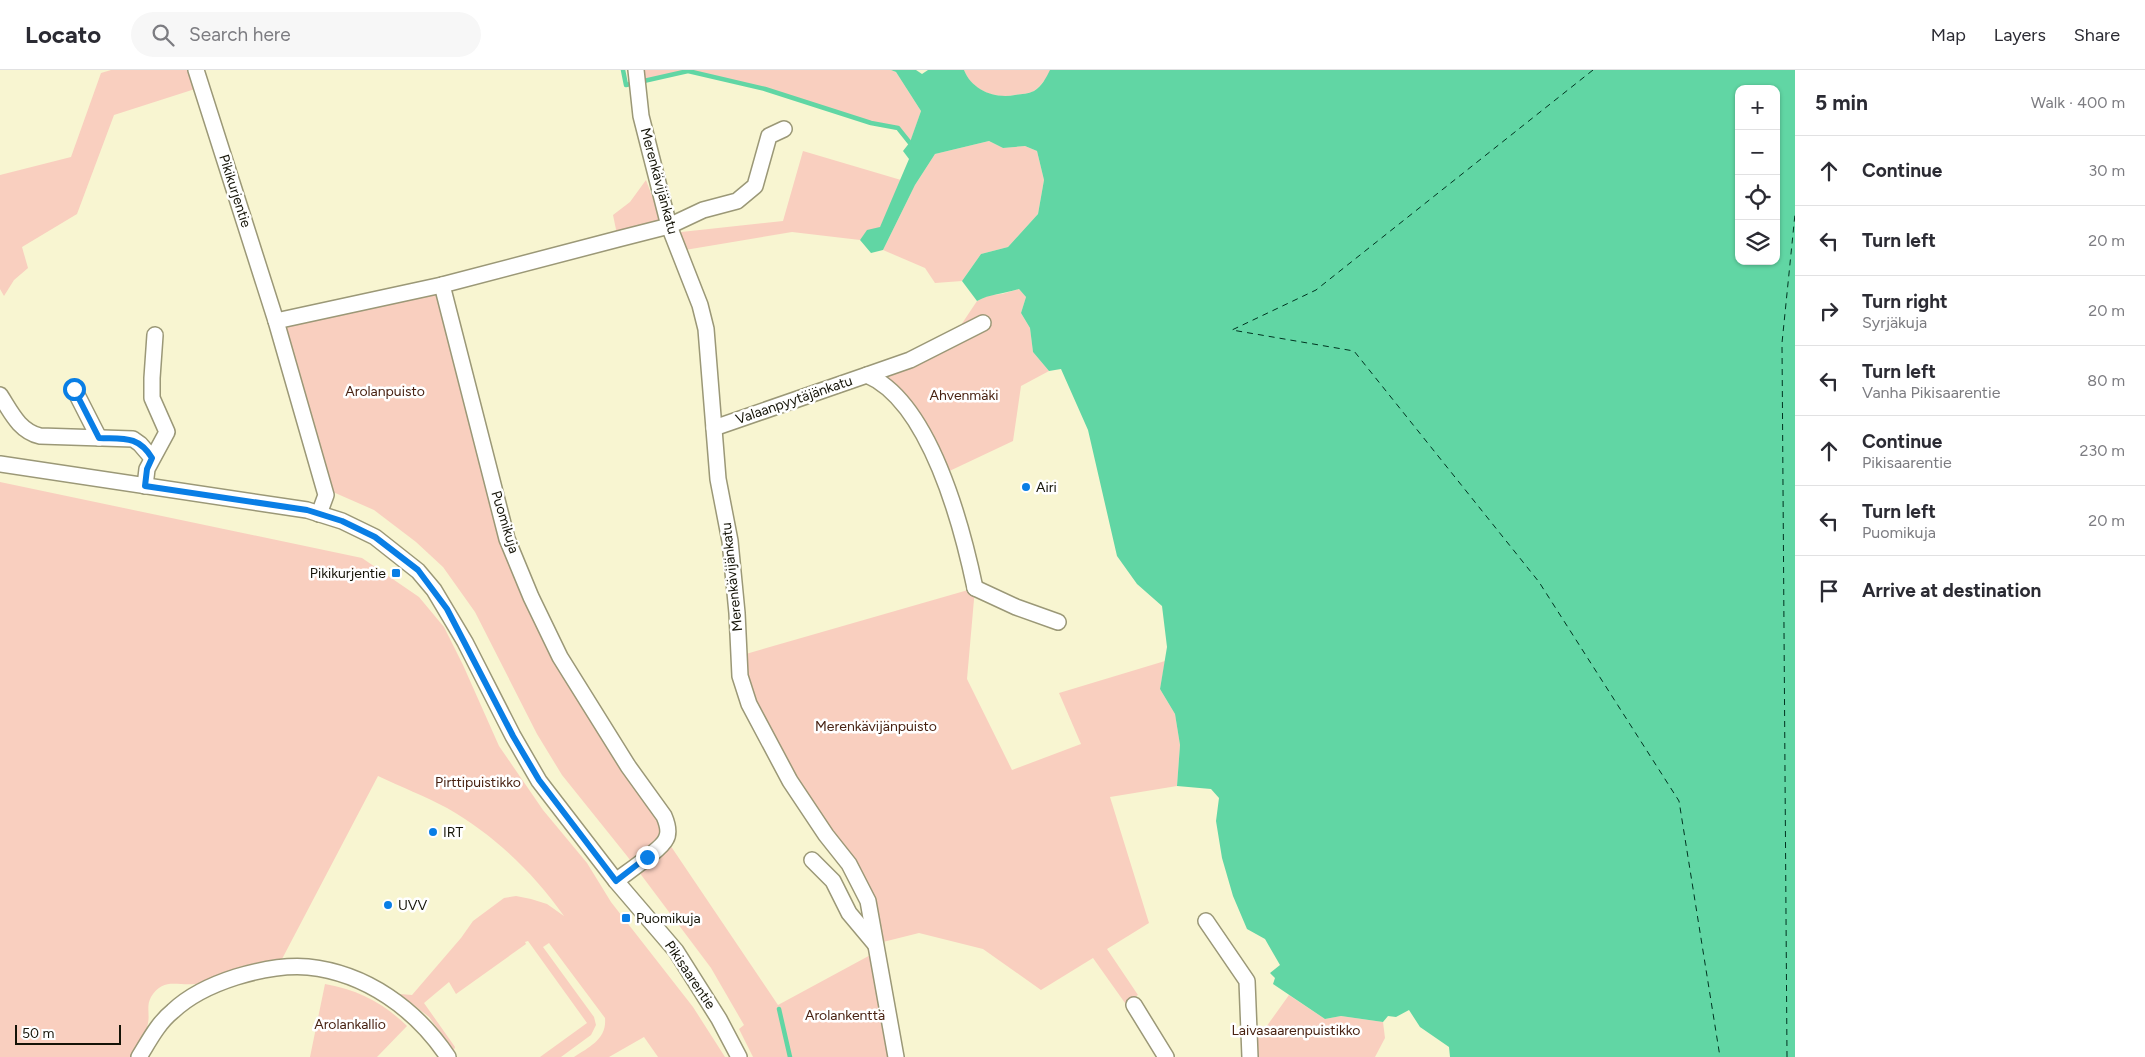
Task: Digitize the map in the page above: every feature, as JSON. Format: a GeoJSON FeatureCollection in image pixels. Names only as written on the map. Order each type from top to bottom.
{"type":"FeatureCollection","features":[{"type":"Feature","properties":{"kind":"street","name":"Pikikurjentie"},"geometry":{"type":"LineString","coordinates":[[196,70],[276,321],[326,495],[319,514]]}},
{"type":"Feature","properties":{"kind":"street","name":"Merenkävijänkatu"},"geometry":{"type":"LineString","coordinates":[[636,70],[641,116],[669,226],[700,305],[706,329],[718,479],[730,541],[737,613],[740,676],[749,704],[790,781],[849,864],[862,886],[868,901],[896,1057]]}},
{"type":"Feature","properties":{"kind":"street"},"geometry":{"type":"LineString","coordinates":[[276,321],[442,285],[669,226],[702,210],[737,200],[755,186],[769,136],[784,129]]}},
{"type":"Feature","properties":{"kind":"street","name":"Puomikuja"},"geometry":{"type":"LineString","coordinates":[[442,285],[507,539],[531,598],[560,657],[628,766],[664,816],[667,825],[668,834],[664,843],[616,881]]}},
{"type":"Feature","properties":{"kind":"street"},"geometry":{"type":"LineString","coordinates":[[867,375],[910,360],[983,323]]}},
{"type":"Feature","properties":{"kind":"street"},"geometry":{"type":"LineString","coordinates":[[145,486],[147,469],[167,432],[152,398],[155,335]]}},
{"type":"Feature","properties":{"kind":"street","name":"Valaanpyytäjänkatu"},"geometry":{"type":"LineString","coordinates":[[714,428],[867,375],[882,382],[906,406],[918,425],[937,464],[964,540],[968,590],[1058,622]]}},
{"type":"Feature","properties":{"kind":"street"},"geometry":{"type":"LineString","coordinates":[[74,389],[99,438]]}},
{"type":"Feature","properties":{"kind":"street"},"geometry":{"type":"LineString","coordinates":[[0,395],[22,428],[29,434],[133,439],[152,458]]}},
{"type":"Feature","properties":{"kind":"street","name":"Pikisaarentie"},"geometry":{"type":"LineString","coordinates":[[0,464],[299,509],[319,514],[342,521],[375,537],[418,570],[447,609],[513,736],[539,780],[616,881],[676,951],[719,1019],[738,1057]]}},
{"type":"Feature","properties":{"kind":"street"},"geometry":{"type":"LineString","coordinates":[[812,860],[833,881],[849,913],[875,944]]}},
{"type":"Feature","properties":{"kind":"street"},"geometry":{"type":"LineString","coordinates":[[1206,921],[1247,981],[1250,1057]]}},
{"type":"Feature","properties":{"kind":"street"},"geometry":{"type":"LineString","coordinates":[[139,1057],[160,1024],[184,1002],[226,980],[272,968],[294,966],[326,970],[382,992],[418,1018],[448,1057]]}},
{"type":"Feature","properties":{"kind":"street"},"geometry":{"type":"LineString","coordinates":[[1134,1005],[1166,1057]]}},
{"type":"Feature","properties":{"kind":"green space"},"geometry":{"type":"Polygon","coordinates":[[[111,70],[188,70],[195,89],[114,115],[77,214],[22,247],[28,268],[14,280],[4,296],[0,289],[0,175],[71,157],[101,73],[111,70]]]}},
{"type":"Feature","properties":{"kind":"green space"},"geometry":{"type":"Polygon","coordinates":[[[636,70],[891,70],[896,72],[921,111],[910,143],[897,128],[871,123],[765,89],[688,71],[637,82],[636,70]]]}},
{"type":"Feature","properties":{"kind":"green space"},"geometry":{"type":"Polygon","coordinates":[[[964,70],[1052,70],[1042,84],[1034,91],[1000,96],[978,88],[964,70]]]}},
{"type":"Feature","properties":{"kind":"green space"},"geometry":{"type":"Polygon","coordinates":[[[989,141],[1003,148],[1025,146],[1037,151],[1044,180],[1038,214],[1008,247],[981,254],[962,281],[935,283],[925,268],[883,250],[915,185],[935,154],[989,141]]]}},
{"type":"Feature","properties":{"kind":"green space"},"geometry":{"type":"Polygon","coordinates":[[[803,151],[901,180],[880,228],[867,231],[860,240],[792,232],[679,251],[672,233],[783,221],[803,151]]]}},
{"type":"Feature","properties":{"kind":"green space"},"geometry":{"type":"Polygon","coordinates":[[[646,180],[661,220],[630,236],[618,239],[613,215],[630,202],[646,180]]]}},
{"type":"Feature","properties":{"kind":"green space","name":"Ahvenmäki"},"geometry":{"type":"Polygon","coordinates":[[[1019,289],[1026,297],[1021,313],[1030,328],[1033,352],[1049,371],[1021,386],[1013,441],[941,475],[918,425],[874,378],[951,340],[977,301],[989,295],[1002,294],[1019,289]]]}},
{"type":"Feature","properties":{"kind":"green space","name":"Arolanpuisto"},"geometry":{"type":"Polygon","coordinates":[[[439,293],[504,542],[652,806],[666,839],[778,1005],[876,952],[896,1057],[753,1057],[739,1029],[744,1025],[711,968],[627,856],[562,775],[537,734],[475,612],[443,567],[416,542],[374,510],[333,492],[286,341],[288,327],[291,323],[439,293]]]}},
{"type":"Feature","properties":{"kind":"green space","name":"Pirttipuistikko"},"geometry":{"type":"Polygon","coordinates":[[[0,482],[362,558],[419,597],[444,627],[499,746],[543,810],[587,863],[611,902],[693,1007],[725,1057],[658,1057],[644,1037],[609,1057],[574,1057],[591,1046],[600,1037],[605,1025],[605,1018],[549,943],[543,947],[594,1017],[596,1025],[591,1035],[561,1057],[540,1057],[587,1023],[528,941],[456,994],[449,982],[424,1003],[455,1047],[454,1050],[429,1017],[400,994],[412,995],[461,938],[473,921],[504,898],[516,896],[531,899],[547,904],[564,916],[526,870],[481,830],[430,799],[378,776],[282,959],[236,968],[198,984],[171,984],[160,987],[151,997],[148,1007],[147,1028],[131,1057],[0,1057],[0,482]]]}},
{"type":"Feature","properties":{"kind":"green space","name":"Merenkävijänpuisto"},"geometry":{"type":"Polygon","coordinates":[[[975,588],[967,679],[1012,770],[1081,744],[1059,693],[1165,661],[1160,689],[1175,714],[1180,745],[1177,786],[1110,797],[1149,923],[1107,949],[1138,995],[1125,1003],[1093,958],[1041,990],[983,949],[919,933],[875,944],[868,901],[769,744],[739,656],[975,588]]]}},
{"type":"Feature","properties":{"kind":"green space","name":"Arolankallio"},"geometry":{"type":"Polygon","coordinates":[[[325,984],[349,990],[370,999],[389,1011],[407,1026],[377,1057],[310,1057],[325,984]]]}},
{"type":"Feature","properties":{"kind":"green space","name":"Laivasaarenpuistikko"},"geometry":{"type":"Polygon","coordinates":[[[1289,995],[1325,1019],[1341,1016],[1383,1022],[1385,1038],[1375,1057],[1253,1057],[1253,1034],[1264,1030],[1289,995]]]}},
{"type":"Feature","properties":{"kind":"shaded area"},"geometry":{"type":"Polygon","coordinates":[[[891,70],[916,70],[922,74],[928,70],[964,70],[972,83],[978,88],[999,96],[1007,96],[1034,91],[1042,84],[1050,70],[1795,70],[1795,1057],[1450,1057],[1449,1047],[1420,1027],[1409,1010],[1396,1017],[1388,1016],[1383,1022],[1341,1016],[1325,1019],[1273,984],[1275,978],[1270,973],[1280,965],[1265,939],[1247,929],[1233,896],[1222,858],[1216,821],[1219,798],[1211,789],[1177,786],[1180,745],[1175,714],[1160,689],[1167,647],[1162,606],[1137,584],[1117,556],[1088,430],[1061,369],[1049,371],[1033,352],[1030,328],[1021,313],[1026,297],[1019,289],[977,301],[962,281],[981,254],[1008,247],[1038,214],[1044,180],[1037,151],[1025,146],[1003,148],[989,141],[935,154],[915,185],[883,250],[871,253],[860,240],[867,230],[880,227],[909,159],[903,151],[910,142],[921,111],[896,72],[891,70]]]}},
{"type":"Feature","properties":{"kind":"waterway"},"geometry":{"type":"LineString","coordinates":[[623,70],[626,85],[688,71],[765,89],[871,123],[898,128],[910,143]]}},
{"type":"Feature","properties":{"kind":"waterway"},"geometry":{"type":"LineString","coordinates":[[779,1009],[790,1057]]}},
{"type":"Feature","properties":{"kind":"ferry route"},"geometry":{"type":"LineString","coordinates":[[1593,70],[1316,290],[1232,330],[1354,351],[1539,582],[1679,801],[1720,1057]]}},
{"type":"Feature","properties":{"kind":"ferry route"},"geometry":{"type":"LineString","coordinates":[[1787,1057],[1782,343],[1795,214]]}},
{"type":"Feature","properties":{"kind":"place","name":"Airi"},"geometry":{"type":"Point","coordinates":[1026,487]}},
{"type":"Feature","properties":{"kind":"place","name":"Pikikurjentie"},"geometry":{"type":"Point","coordinates":[396,573]}},
{"type":"Feature","properties":{"kind":"place","name":"IRT"},"geometry":{"type":"Point","coordinates":[433,832]}},
{"type":"Feature","properties":{"kind":"place","name":"UVV"},"geometry":{"type":"Point","coordinates":[388,905]}},
{"type":"Feature","properties":{"kind":"place","name":"Puomikuja"},"geometry":{"type":"Point","coordinates":[626,918]}},
{"type":"Feature","properties":{"kind":"route"},"geometry":{"type":"LineString","coordinates":[[74,389],[99,438],[133,439],[147,451],[152,458],[147,469],[145,486],[307,510],[342,521],[375,537],[396,552],[418,570],[447,609],[513,736],[539,780],[616,881],[647,857]]}},
{"type":"Feature","properties":{"kind":"park label","name":"Arolankenttä"},"geometry":{"type":"Point","coordinates":[845,1015]}}]}
